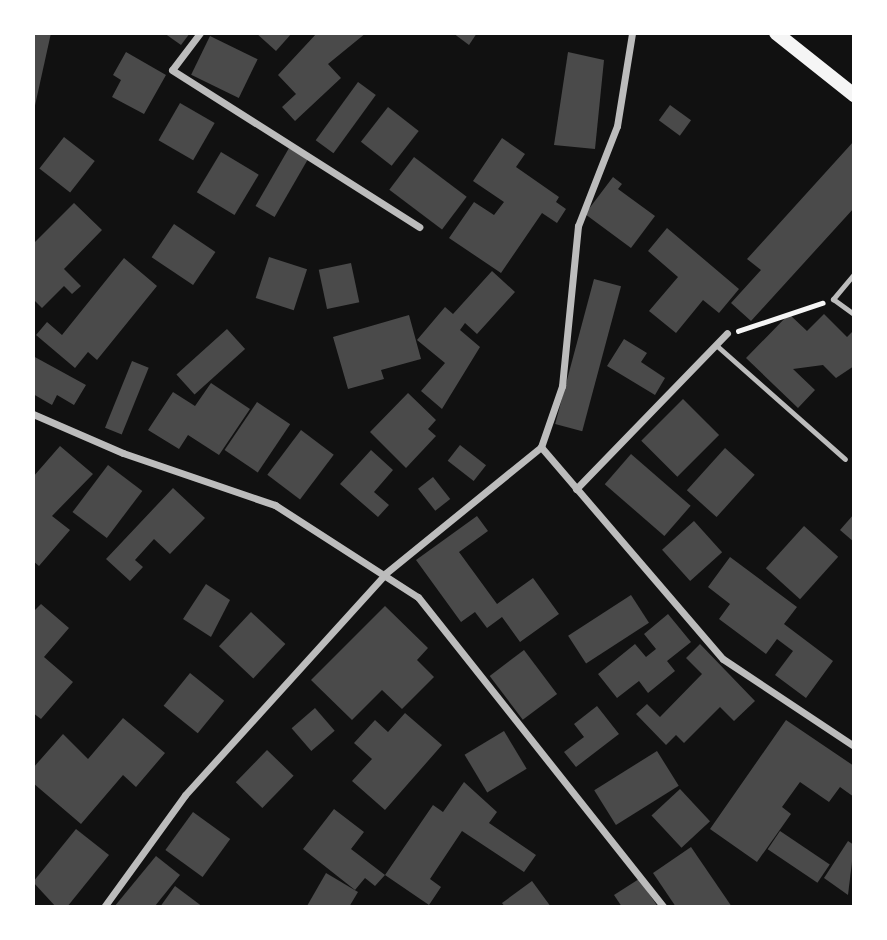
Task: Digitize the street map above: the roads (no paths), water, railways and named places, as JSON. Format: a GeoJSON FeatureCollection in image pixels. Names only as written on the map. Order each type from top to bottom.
{"type":"FeatureCollection","features":[{"type":"Feature","properties":{"kind":"main road"},"geometry":{"type":"LineString","coordinates":[[776,33],[854,95]]}},
{"type":"Feature","properties":{"kind":"street"},"geometry":{"type":"LineString","coordinates":[[200,33],[172,69],[419,227]]}},
{"type":"Feature","properties":{"kind":"street"},"geometry":{"type":"LineString","coordinates":[[104,907],[185,795],[386,573],[541,447],[562,386],[578,226],[617,126],[632,33]]}},
{"type":"Feature","properties":{"kind":"street"},"geometry":{"type":"LineString","coordinates":[[576,489],[727,333]]}},
{"type":"Feature","properties":{"kind":"street"},"geometry":{"type":"LineString","coordinates":[[33,414],[123,453],[275,505],[386,573],[418,597],[664,907]]}},
{"type":"Feature","properties":{"kind":"street"},"geometry":{"type":"LineString","coordinates":[[541,447],[723,659],[854,746]]}},
{"type":"Feature","properties":{"kind":"lane"},"geometry":{"type":"LineString","coordinates":[[854,274],[832,299],[854,314]]}},
{"type":"Feature","properties":{"kind":"lane"},"geometry":{"type":"LineString","coordinates":[[716,345],[845,459]]}}]}
